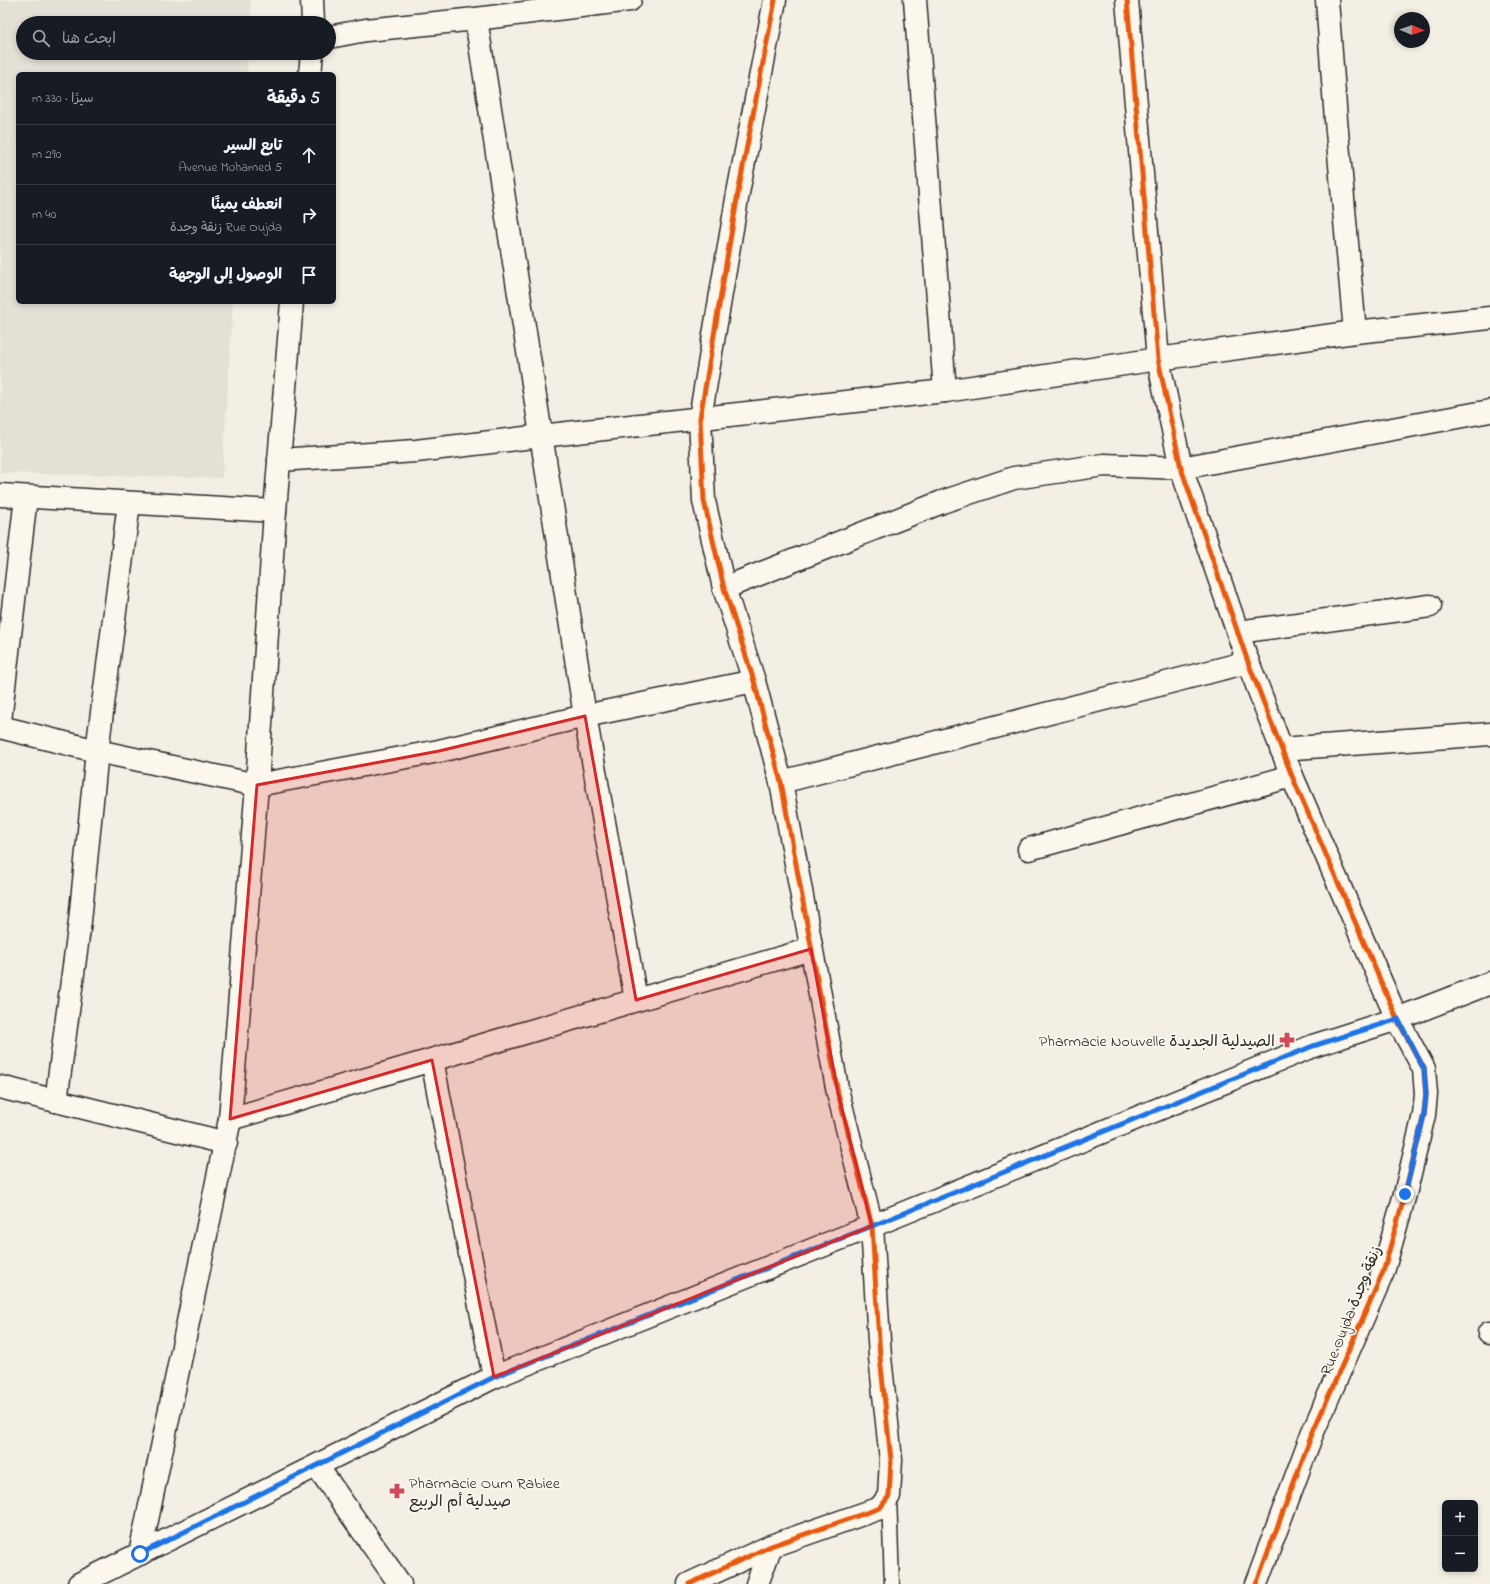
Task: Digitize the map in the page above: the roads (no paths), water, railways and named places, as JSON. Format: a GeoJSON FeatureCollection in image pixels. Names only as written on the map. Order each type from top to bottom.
{"type":"FeatureCollection","features":[{"type":"Feature","properties":{"kind":"street"},"geometry":{"type":"LineString","coordinates":[[312,0],[313,16]]}},
{"type":"Feature","properties":{"kind":"street"},"geometry":{"type":"LineString","coordinates":[[336,36],[366,30],[476,19],[542,5],[630,0]]}},
{"type":"Feature","properties":{"kind":"street"},"geometry":{"type":"LineString","coordinates":[[689,1584],[771,1546],[880,1508],[889,1496],[891,1460],[880,1357],[872,1226],[838,1092],[781,782],[754,681],[724,588],[704,501],[700,418],[738,192],[775,0]]}},
{"type":"Feature","properties":{"kind":"street"},"geometry":{"type":"LineString","coordinates":[[914,0],[945,392]]}},
{"type":"Feature","properties":{"kind":"street","name":"Rue Oujda زنقة وجدة"},"geometry":{"type":"LineString","coordinates":[[1127,0],[1158,359],[1180,468],[1248,662],[1281,749],[1398,1019],[1424,1069],[1426,1094],[1424,1115],[1405,1194],[1383,1272],[1312,1434],[1256,1584]]}},
{"type":"Feature","properties":{"kind":"street"},"geometry":{"type":"LineString","coordinates":[[1327,0],[1355,332]]}},
{"type":"Feature","properties":{"kind":"street"},"geometry":{"type":"LineString","coordinates":[[476,19],[585,716],[636,1000]]}},
{"type":"Feature","properties":{"kind":"street"},"geometry":{"type":"LineString","coordinates":[[310,72],[311,60]]}},
{"type":"Feature","properties":{"kind":"street"},"geometry":{"type":"LineString","coordinates":[[140,1554],[230,1119],[257,785],[275,511],[292,304]]}},
{"type":"Feature","properties":{"kind":"street"},"geometry":{"type":"LineString","coordinates":[[279,460],[416,451],[700,418],[945,392],[1158,359],[1355,332],[1490,318]]}},
{"type":"Feature","properties":{"kind":"street"},"geometry":{"type":"LineString","coordinates":[[724,588],[942,502],[1014,478],[1104,465],[1180,468],[1490,411]]}},
{"type":"Feature","properties":{"kind":"street"},"geometry":{"type":"LineString","coordinates":[[0,495],[275,511]]}},
{"type":"Feature","properties":{"kind":"street"},"geometry":{"type":"LineString","coordinates":[[0,721],[26,497]]}},
{"type":"Feature","properties":{"kind":"street"},"geometry":{"type":"LineString","coordinates":[[56,1101],[80,921],[97,750],[129,503]]}},
{"type":"Feature","properties":{"kind":"street"},"geometry":{"type":"LineString","coordinates":[[1238,632],[1430,606]]}},
{"type":"Feature","properties":{"kind":"street"},"geometry":{"type":"LineString","coordinates":[[781,782],[1248,662]]}},
{"type":"Feature","properties":{"kind":"street"},"geometry":{"type":"LineString","coordinates":[[0,727],[257,785],[439,751],[585,716],[754,681]]}},
{"type":"Feature","properties":{"kind":"street"},"geometry":{"type":"LineString","coordinates":[[1281,749],[1490,734]]}},
{"type":"Feature","properties":{"kind":"street"},"geometry":{"type":"LineString","coordinates":[[1029,850],[1292,776]]}},
{"type":"Feature","properties":{"kind":"street"},"geometry":{"type":"LineString","coordinates":[[230,1119],[811,949]]}},
{"type":"Feature","properties":{"kind":"street"},"geometry":{"type":"LineString","coordinates":[[79,1584],[494,1377],[872,1226],[1313,1046],[1398,1019],[1490,983]]}},
{"type":"Feature","properties":{"kind":"street"},"geometry":{"type":"LineString","coordinates":[[432,1060],[494,1377]]}},
{"type":"Feature","properties":{"kind":"street"},"geometry":{"type":"LineString","coordinates":[[0,1087],[226,1143]]}},
{"type":"Feature","properties":{"kind":"street"},"geometry":{"type":"LineString","coordinates":[[317,1466],[400,1584]]}},
{"type":"Feature","properties":{"kind":"street"},"geometry":{"type":"LineString","coordinates":[[757,1584],[771,1546]]}},
{"type":"Feature","properties":{"kind":"lane"},"geometry":{"type":"LineString","coordinates":[[889,1496],[892,1584]]}},
{"type":"Feature","properties":{"kind":"place","name":"Pharmacie Nouvelle الصيدلية الجديدة"},"geometry":{"type":"Point","coordinates":[1287,1040]}},
{"type":"Feature","properties":{"kind":"place","name":"Pharmacie Oum Rabiee صيدلية أم الربيع"},"geometry":{"type":"Point","coordinates":[397,1491]}}]}
